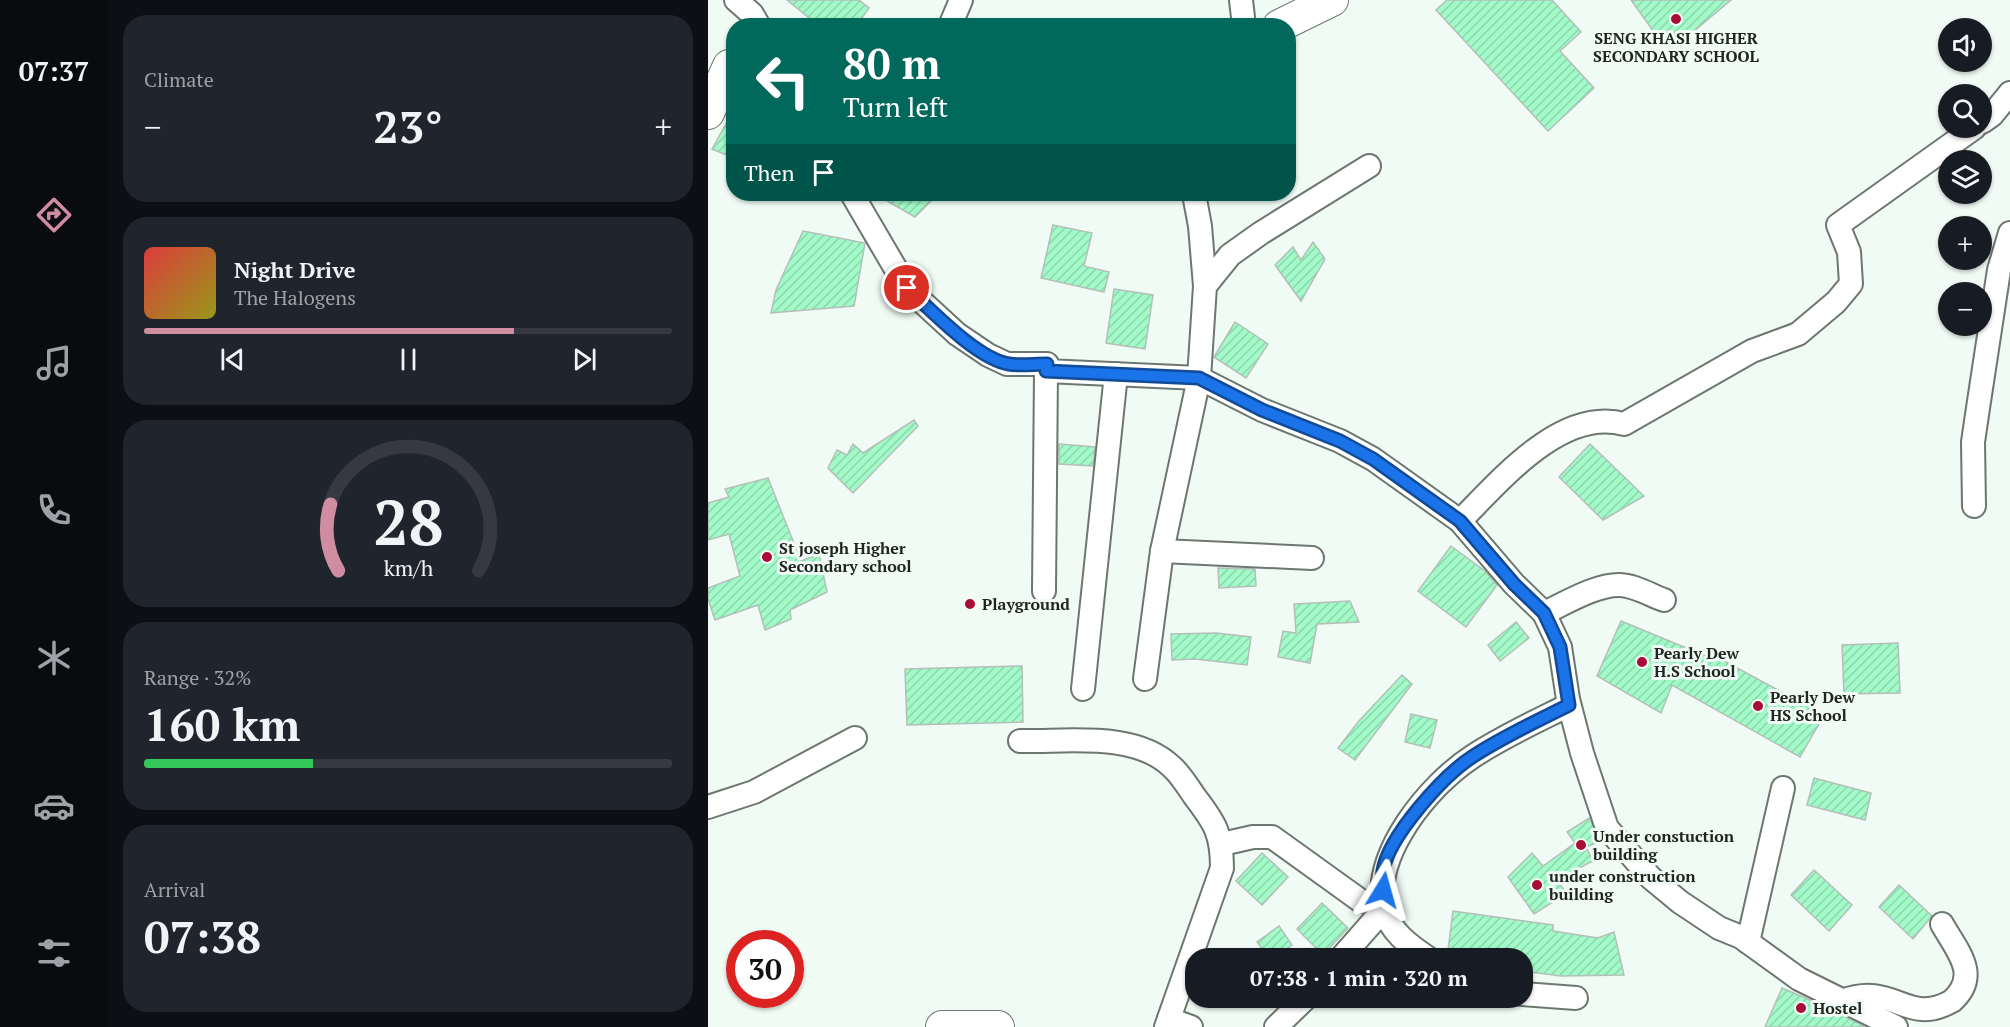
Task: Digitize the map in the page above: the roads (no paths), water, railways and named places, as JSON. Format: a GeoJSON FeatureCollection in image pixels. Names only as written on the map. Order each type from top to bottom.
{"type":"FeatureCollection","features":[{"type":"Feature","properties":{"kind":"street"},"geometry":{"type":"LineString","coordinates":[[736,0],[754,18]]}},
{"type":"Feature","properties":{"kind":"street"},"geometry":{"type":"LineString","coordinates":[[953,18],[961,0]]}},
{"type":"Feature","properties":{"kind":"street"},"geometry":{"type":"LineString","coordinates":[[1241,0],[1243,18]]}},
{"type":"Feature","properties":{"kind":"street"},"geometry":{"type":"LineString","coordinates":[[1296,18],[1332,0]]}},
{"type":"Feature","properties":{"kind":"street"},"geometry":{"type":"LineString","coordinates":[[708,113],[724,64]]}},
{"type":"Feature","properties":{"kind":"street"},"geometry":{"type":"LineString","coordinates":[[1992,112],[2010,93]]}},
{"type":"Feature","properties":{"kind":"street"},"geometry":{"type":"LineString","coordinates":[[1460,521],[1529,453],[1548,442],[1576,427],[1611,421],[1624,424],[1752,351],[1798,334],[1836,302],[1851,284],[1849,252],[1838,225],[1960,138]]}},
{"type":"Feature","properties":{"kind":"street"},"geometry":{"type":"LineString","coordinates":[[1205,286],[1230,255],[1261,232],[1370,166]]}},
{"type":"Feature","properties":{"kind":"street"},"geometry":{"type":"LineString","coordinates":[[856,201],[907,288],[957,334],[988,355],[1007,364],[1047,364],[1044,591]]}},
{"type":"Feature","properties":{"kind":"street"},"geometry":{"type":"LineString","coordinates":[[1145,679],[1162,551],[1199,378],[1205,286],[1200,226],[1195,201]]}},
{"type":"Feature","properties":{"kind":"street"},"geometry":{"type":"LineString","coordinates":[[1974,506],[1973,442],[1999,270],[2010,233]]}},
{"type":"Feature","properties":{"kind":"street"},"geometry":{"type":"LineString","coordinates":[[1046,371],[1199,378],[1262,410],[1348,445],[1373,459],[1460,521],[1514,584],[1544,613],[1560,647],[1569,705],[1607,828],[1651,878],[1709,921],[1748,942],[1799,979],[1896,1027]]}},
{"type":"Feature","properties":{"kind":"street"},"geometry":{"type":"LineString","coordinates":[[1083,689],[1116,374]]}},
{"type":"Feature","properties":{"kind":"street"},"geometry":{"type":"LineString","coordinates":[[1162,551],[1312,558]]}},
{"type":"Feature","properties":{"kind":"street"},"geometry":{"type":"LineString","coordinates":[[1544,613],[1586,595],[1620,585],[1635,588],[1664,600]]}},
{"type":"Feature","properties":{"kind":"street"},"geometry":{"type":"LineString","coordinates":[[1412,948],[1403,942],[1384,909],[1383,870],[1397,839],[1416,810],[1471,757],[1569,705]]}},
{"type":"Feature","properties":{"kind":"street"},"geometry":{"type":"LineString","coordinates":[[708,807],[754,792],[855,738]]}},
{"type":"Feature","properties":{"kind":"street"},"geometry":{"type":"LineString","coordinates":[[1020,741],[1109,743],[1136,746],[1154,754],[1172,767],[1215,822],[1222,844],[1220,876],[1167,1023],[1191,1027]]}},
{"type":"Feature","properties":{"kind":"street"},"geometry":{"type":"LineString","coordinates":[[1748,942],[1783,788]]}},
{"type":"Feature","properties":{"kind":"street"},"geometry":{"type":"LineString","coordinates":[[1222,844],[1253,837],[1272,837],[1290,847],[1361,901]]}},
{"type":"Feature","properties":{"kind":"street"},"geometry":{"type":"LineString","coordinates":[[1350,948],[1384,909]]}},
{"type":"Feature","properties":{"kind":"street"},"geometry":{"type":"LineString","coordinates":[[1842,1001],[1866,994],[1916,1016],[1928,1017],[1938,1014],[1964,990],[1967,980],[1966,970],[1942,924]]}},
{"type":"Feature","properties":{"kind":"street"},"geometry":{"type":"LineString","coordinates":[[1533,995],[1576,998]]}},
{"type":"Feature","properties":{"kind":"street"},"geometry":{"type":"LineString","coordinates":[[1276,1027],[1296,1008]]}},
{"type":"Feature","properties":{"kind":"street"},"geometry":{"type":"LineString","coordinates":[[942,1027],[998,1027]]}},
{"type":"Feature","properties":{"kind":"place","name":"SENG KHASI HIGHER SECONDARY SCHOOL"},"geometry":{"type":"Point","coordinates":[1676,19]}},
{"type":"Feature","properties":{"kind":"place","name":"St joseph Higher Secondary school"},"geometry":{"type":"Point","coordinates":[767,557]}},
{"type":"Feature","properties":{"kind":"place","name":"Playground"},"geometry":{"type":"Point","coordinates":[970,604]}},
{"type":"Feature","properties":{"kind":"place","name":"Pearly Dew H.S School"},"geometry":{"type":"Point","coordinates":[1642,662]}},
{"type":"Feature","properties":{"kind":"place","name":"Pearly Dew HS School"},"geometry":{"type":"Point","coordinates":[1758,706]}},
{"type":"Feature","properties":{"kind":"place","name":"Under constuction building"},"geometry":{"type":"Point","coordinates":[1581,845]}},
{"type":"Feature","properties":{"kind":"place","name":"under construction building"},"geometry":{"type":"Point","coordinates":[1537,885]}},
{"type":"Feature","properties":{"kind":"place","name":"Hostel"},"geometry":{"type":"Point","coordinates":[1801,1008]}}]}
